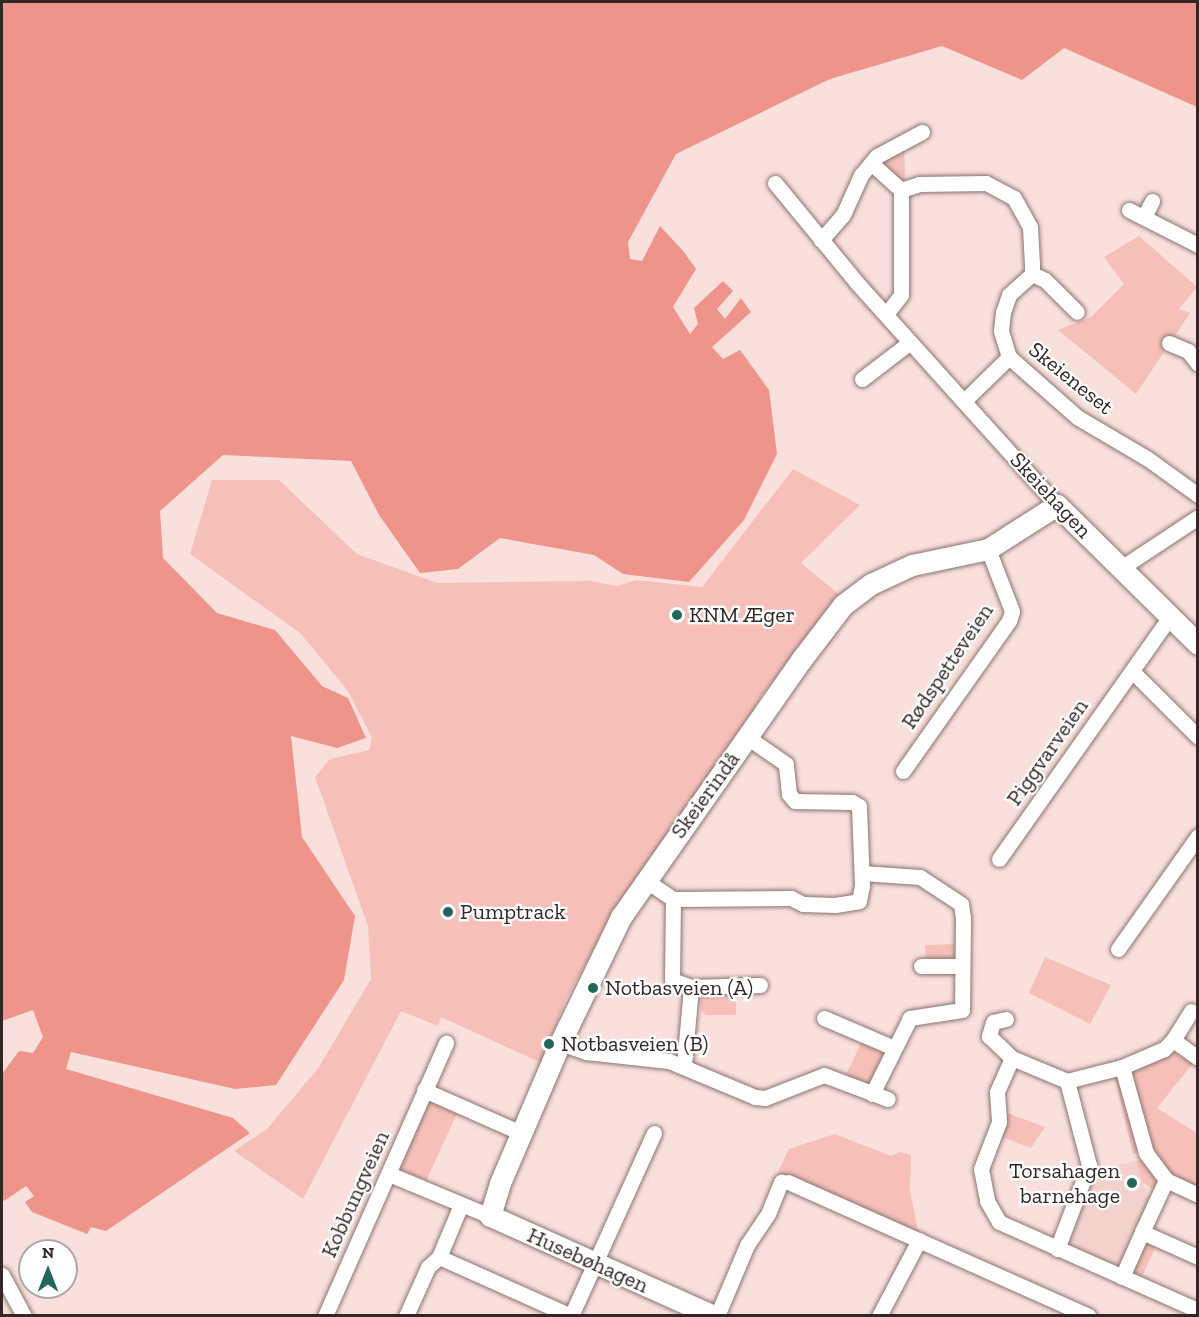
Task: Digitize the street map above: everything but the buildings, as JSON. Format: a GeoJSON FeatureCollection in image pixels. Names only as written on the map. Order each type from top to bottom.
{"type":"FeatureCollection","features":[{"type":"Feature","properties":{"kind":"street"},"geometry":{"type":"LineString","coordinates":[[821,240],[843,215],[871,163],[885,148],[922,132]]}},
{"type":"Feature","properties":{"kind":"street"},"geometry":{"type":"LineString","coordinates":[[871,163],[901,190],[901,295],[886,314]]}},
{"type":"Feature","properties":{"kind":"street","name":"Skeiehagen"},"geometry":{"type":"LineString","coordinates":[[775,183],[909,343],[1057,505],[1197,644]]}},
{"type":"Feature","properties":{"kind":"street"},"geometry":{"type":"LineString","coordinates":[[901,190],[919,184],[986,183],[1008,192],[1023,209],[1030,227],[1032,274],[1045,280],[1077,312]]}},
{"type":"Feature","properties":{"kind":"street"},"geometry":{"type":"LineString","coordinates":[[1144,217],[1152,201]]}},
{"type":"Feature","properties":{"kind":"street"},"geometry":{"type":"LineString","coordinates":[[1129,210],[1197,245]]}},
{"type":"Feature","properties":{"kind":"street","name":"Skeieneset"},"geometry":{"type":"LineString","coordinates":[[1032,274],[1009,296],[1003,312],[1001,331],[1009,357],[1062,405],[1197,495]]}},
{"type":"Feature","properties":{"kind":"street"},"geometry":{"type":"LineString","coordinates":[[862,379],[909,343]]}},
{"type":"Feature","properties":{"kind":"street"},"geometry":{"type":"LineString","coordinates":[[1169,344],[1188,351],[1197,364]]}},
{"type":"Feature","properties":{"kind":"street","name":"Skeieneset"},"geometry":{"type":"LineString","coordinates":[[964,401],[1009,357]]}},
{"type":"Feature","properties":{"kind":"street","name":"Skeierindå"},"geometry":{"type":"LineString","coordinates":[[490,1216],[560,1043],[621,917],[821,633],[859,593],[905,567],[988,549],[1057,505]]}},
{"type":"Feature","properties":{"kind":"street"},"geometry":{"type":"LineString","coordinates":[[1122,568],[1197,517]]}},
{"type":"Feature","properties":{"kind":"street","name":"Rødspetteveien"},"geometry":{"type":"LineString","coordinates":[[903,771],[1009,621],[1012,611],[988,549]]}},
{"type":"Feature","properties":{"kind":"street","name":"Piggvarveien"},"geometry":{"type":"LineString","coordinates":[[999,859],[1170,617]]}},
{"type":"Feature","properties":{"kind":"street"},"geometry":{"type":"LineString","coordinates":[[1132,671],[1197,737]]}},
{"type":"Feature","properties":{"kind":"street"},"geometry":{"type":"LineString","coordinates":[[645,880],[674,899],[791,898],[803,904],[850,905],[861,898],[859,806],[852,802],[795,801],[789,794],[786,764],[747,736]]}},
{"type":"Feature","properties":{"kind":"street"},"geometry":{"type":"LineString","coordinates":[[1118,949],[1197,836]]}},
{"type":"Feature","properties":{"kind":"street"},"geometry":{"type":"LineString","coordinates":[[862,873],[920,877],[961,904],[962,1010],[913,1016],[894,1048],[872,1094]]}},
{"type":"Feature","properties":{"kind":"street"},"geometry":{"type":"LineString","coordinates":[[674,899],[672,980],[691,987],[760,985]]}},
{"type":"Feature","properties":{"kind":"street"},"geometry":{"type":"LineString","coordinates":[[921,966],[962,966]]}},
{"type":"Feature","properties":{"kind":"street"},"geometry":{"type":"LineString","coordinates":[[684,1066],[691,987]]}},
{"type":"Feature","properties":{"kind":"street"},"geometry":{"type":"LineString","coordinates":[[1006,1019],[993,1022],[989,1036],[1012,1058],[1067,1081],[1122,1067],[1164,1049],[1173,1040],[1191,1011]]}},
{"type":"Feature","properties":{"kind":"street"},"geometry":{"type":"LineString","coordinates":[[824,1018],[894,1048]]}},
{"type":"Feature","properties":{"kind":"street"},"geometry":{"type":"LineString","coordinates":[[1173,1040],[1197,1058]]}},
{"type":"Feature","properties":{"kind":"street","name":"Kobbungveien"},"geometry":{"type":"LineString","coordinates":[[326,1316],[446,1043]]}},
{"type":"Feature","properties":{"kind":"street"},"geometry":{"type":"LineString","coordinates":[[560,1043],[586,1052],[669,1061],[761,1098],[824,1076],[888,1099]]}},
{"type":"Feature","properties":{"kind":"street"},"geometry":{"type":"LineString","coordinates":[[1012,1058],[997,1092],[999,1122],[981,1169],[986,1195],[999,1222],[1197,1310]]}},
{"type":"Feature","properties":{"kind":"street"},"geometry":{"type":"LineString","coordinates":[[1122,1067],[1146,1153],[1166,1180],[1197,1195]]}},
{"type":"Feature","properties":{"kind":"street"},"geometry":{"type":"LineString","coordinates":[[1057,1249],[1089,1165],[1067,1081]]}},
{"type":"Feature","properties":{"kind":"street"},"geometry":{"type":"LineString","coordinates":[[424,1090],[522,1133]]}},
{"type":"Feature","properties":{"kind":"street"},"geometry":{"type":"LineString","coordinates":[[439,1257],[571,1316],[654,1133]]}},
{"type":"Feature","properties":{"kind":"street","name":"Husebøhagen"},"geometry":{"type":"LineString","coordinates":[[388,1174],[490,1216],[715,1316]]}},
{"type":"Feature","properties":{"kind":"street"},"geometry":{"type":"LineString","coordinates":[[1122,1277],[1166,1180]]}},
{"type":"Feature","properties":{"kind":"street"},"geometry":{"type":"LineString","coordinates":[[715,1316],[747,1245],[768,1214],[785,1182],[918,1239],[1055,1309],[1089,1316]]}},
{"type":"Feature","properties":{"kind":"street"},"geometry":{"type":"LineString","coordinates":[[406,1316],[428,1267],[439,1257],[461,1205]]}},
{"type":"Feature","properties":{"kind":"street"},"geometry":{"type":"LineString","coordinates":[[1142,1232],[1197,1257]]}},
{"type":"Feature","properties":{"kind":"street"},"geometry":{"type":"LineString","coordinates":[[879,1316],[918,1239]]}},
{"type":"Feature","properties":{"kind":"street"},"geometry":{"type":"LineString","coordinates":[[2,1275],[24,1316]]}},
{"type":"Feature","properties":{"kind":"shaded area"},"geometry":{"type":"Polygon","coordinates":[[[2,2],[1197,2],[1197,107],[1064,48],[1022,80],[942,46],[830,79],[676,154],[628,242],[630,259],[642,261],[660,226],[684,252],[696,269],[673,307],[690,334],[698,324],[694,308],[723,281],[733,291],[717,309],[725,319],[741,298],[751,312],[712,347],[723,359],[740,350],[769,390],[777,454],[744,520],[689,582],[623,574],[594,555],[500,538],[458,569],[420,573],[379,515],[351,461],[223,455],[160,511],[163,558],[217,613],[275,630],[322,686],[348,698],[366,738],[337,748],[291,736],[302,837],[355,916],[344,980],[276,1085],[235,1089],[71,1052],[66,1069],[233,1118],[250,1133],[106,1231],[91,1227],[87,1234],[32,1212],[25,1202],[34,1196],[26,1186],[4,1201],[2,1198],[2,1074],[19,1051],[33,1053],[43,1037],[33,1010],[2,1021],[2,2]]]}},
{"type":"Feature","properties":{"kind":"shaded area"},"geometry":{"type":"Polygon","coordinates":[[[904,144],[905,179],[903,182],[881,159],[904,144]]]}},
{"type":"Feature","properties":{"kind":"shaded area"},"geometry":{"type":"Polygon","coordinates":[[[1139,236],[1197,287],[1179,309],[1190,313],[1136,394],[1058,330],[1091,317],[1124,284],[1104,257],[1139,236]]]}},
{"type":"Feature","properties":{"kind":"shaded area"},"geometry":{"type":"Polygon","coordinates":[[[793,469],[860,505],[801,563],[841,596],[762,694],[744,729],[613,916],[566,999],[541,1063],[441,1017],[438,1026],[401,1011],[303,1199],[234,1151],[267,1129],[319,1067],[371,979],[368,926],[315,777],[330,759],[369,750],[372,738],[348,691],[300,633],[190,554],[212,480],[279,480],[357,554],[437,583],[590,581],[617,586],[636,580],[702,587],[793,469]]]}},
{"type":"Feature","properties":{"kind":"shaded area"},"geometry":{"type":"Polygon","coordinates":[[[958,944],[956,962],[926,963],[925,945],[958,944]]]}},
{"type":"Feature","properties":{"kind":"shaded area"},"geometry":{"type":"Polygon","coordinates":[[[1045,957],[1111,985],[1090,1024],[1029,993],[1045,957]]]}},
{"type":"Feature","properties":{"kind":"shaded area"},"geometry":{"type":"Polygon","coordinates":[[[736,987],[736,1015],[706,1015],[701,1011],[700,990],[736,987]]]}},
{"type":"Feature","properties":{"kind":"shaded area"},"geometry":{"type":"Polygon","coordinates":[[[863,1039],[884,1054],[870,1084],[845,1077],[863,1039]]]}},
{"type":"Feature","properties":{"kind":"shaded area"},"geometry":{"type":"Polygon","coordinates":[[[1167,1050],[1194,1062],[1157,1108],[1197,1133],[1197,1189],[1168,1174],[1155,1160],[1130,1072],[1167,1050]]]}},
{"type":"Feature","properties":{"kind":"shaded area"},"geometry":{"type":"Polygon","coordinates":[[[1117,1073],[1138,1151],[1133,1154],[1114,1074],[1117,1073]]]}},
{"type":"Feature","properties":{"kind":"shaded area"},"geometry":{"type":"Polygon","coordinates":[[[425,1091],[460,1107],[426,1181],[396,1167],[425,1091]]]}},
{"type":"Feature","properties":{"kind":"shaded area"},"geometry":{"type":"Polygon","coordinates":[[[1005,1112],[1045,1127],[1031,1148],[1002,1137],[1005,1112]]]}},
{"type":"Feature","properties":{"kind":"shaded area"},"geometry":{"type":"Polygon","coordinates":[[[835,1134],[891,1156],[900,1152],[911,1155],[910,1191],[919,1236],[777,1174],[789,1149],[835,1134]]]}},
{"type":"Feature","properties":{"kind":"shaded area"},"geometry":{"type":"Polygon","coordinates":[[[1142,1160],[1159,1177],[1157,1190],[1143,1183],[1136,1161],[1142,1160]]]}},
{"type":"Feature","properties":{"kind":"shaded area"},"geometry":{"type":"Polygon","coordinates":[[[1136,1161],[1147,1195],[1154,1198],[1118,1269],[1067,1249],[1064,1241],[1093,1169],[1136,1161]]]}},
{"type":"Feature","properties":{"kind":"shaded area"},"geometry":{"type":"Polygon","coordinates":[[[1142,1240],[1156,1246],[1140,1281],[1125,1275],[1142,1240]]]}},
{"type":"Feature","properties":{"kind":"place","name":"KNM Æger"},"geometry":{"type":"Point","coordinates":[677,615]}},
{"type":"Feature","properties":{"kind":"place","name":"Pumptrack"},"geometry":{"type":"Point","coordinates":[448,912]}},
{"type":"Feature","properties":{"kind":"place","name":"Notbasveien (A)"},"geometry":{"type":"Point","coordinates":[593,988]}},
{"type":"Feature","properties":{"kind":"place","name":"Notbasveien (B)"},"geometry":{"type":"Point","coordinates":[549,1044]}},
{"type":"Feature","properties":{"kind":"place","name":"Torsahagen barnehage"},"geometry":{"type":"Point","coordinates":[1132,1183]}}]}
